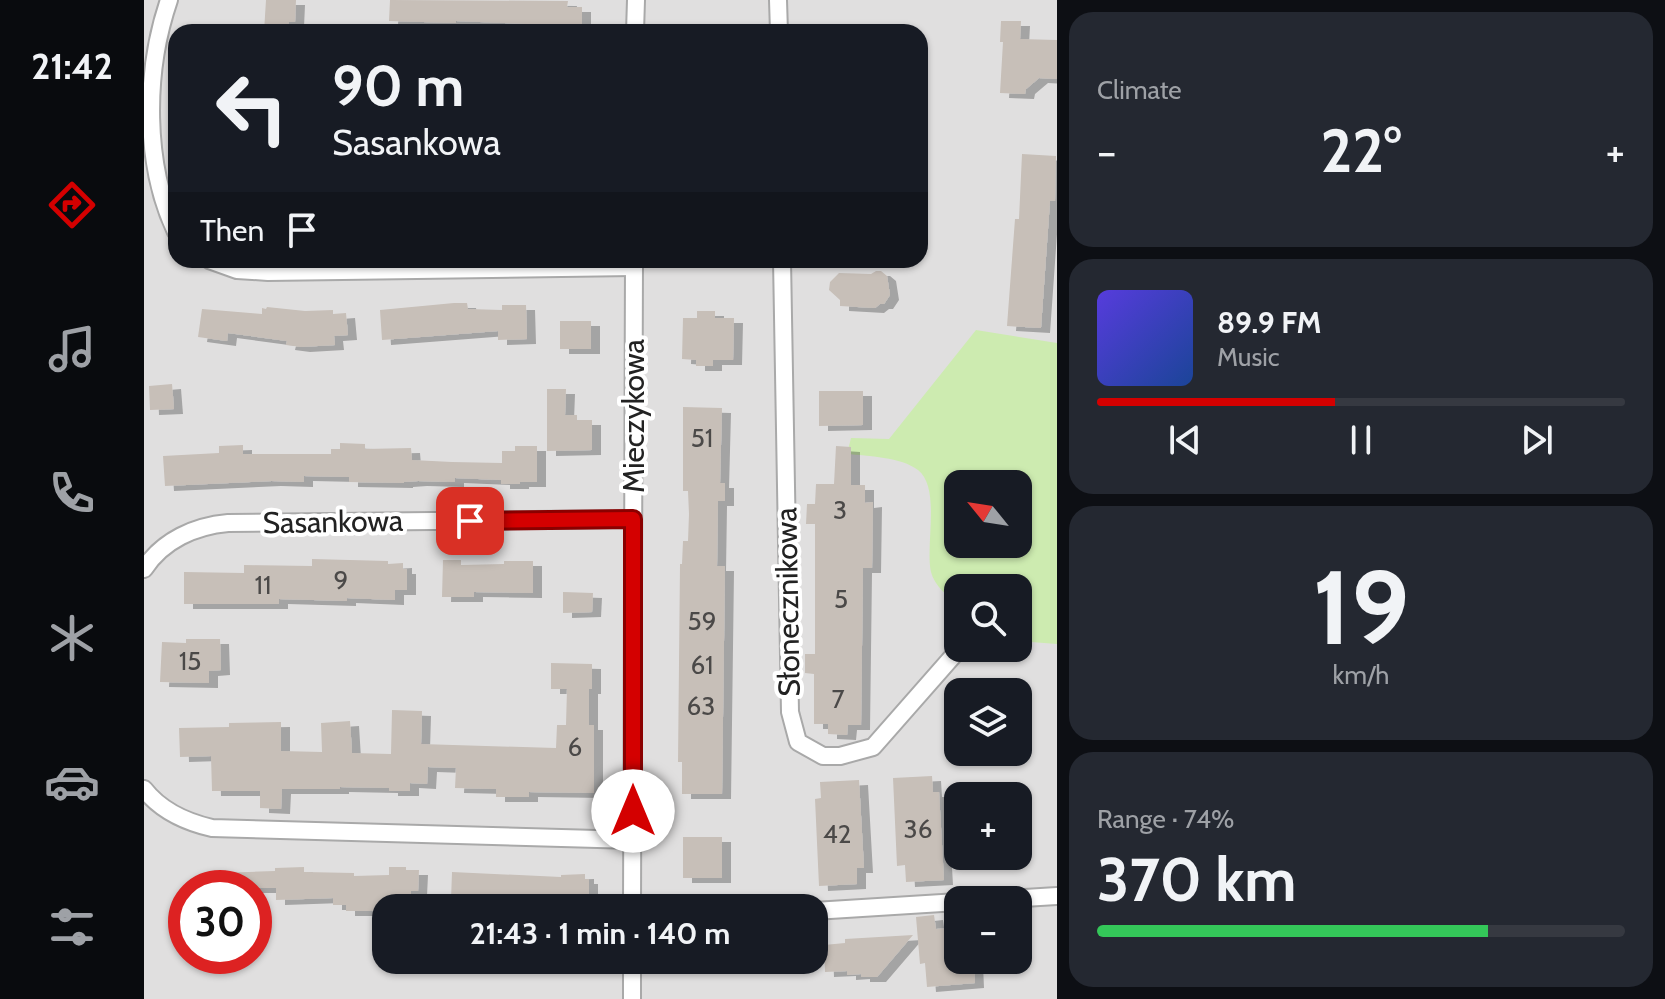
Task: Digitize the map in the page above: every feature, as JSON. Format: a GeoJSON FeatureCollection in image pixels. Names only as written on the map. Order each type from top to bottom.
{"type":"FeatureCollection","features":[{"type":"Feature","properties":{"kind":"street"},"geometry":{"type":"LineString","coordinates":[[168,222],[155,190],[144,129],[149,69],[169,0]]}},
{"type":"Feature","properties":{"kind":"street"},"geometry":{"type":"LineString","coordinates":[[635,24],[636,0]]}},
{"type":"Feature","properties":{"kind":"street"},"geometry":{"type":"LineString","coordinates":[[778,0],[779,24]]}},
{"type":"Feature","properties":{"kind":"street"},"geometry":{"type":"LineString","coordinates":[[230,268],[252,272],[422,268]]}},
{"type":"Feature","properties":{"kind":"street","name":"Mieczykowa"},"geometry":{"type":"LineString","coordinates":[[632,894],[634,268]]}},
{"type":"Feature","properties":{"kind":"street","name":"Słonecznikowa"},"geometry":{"type":"LineString","coordinates":[[782,268],[790,712],[798,742],[823,756],[840,756],[873,747],[948,662]]}},
{"type":"Feature","properties":{"kind":"street","name":"Sasankowa"},"geometry":{"type":"LineString","coordinates":[[144,569],[163,548],[180,536],[209,525],[228,523],[633,519]]}},
{"type":"Feature","properties":{"kind":"street"},"geometry":{"type":"LineString","coordinates":[[144,789],[164,809],[179,818],[212,828],[633,840]]}},
{"type":"Feature","properties":{"kind":"street"},"geometry":{"type":"LineString","coordinates":[[1032,897],[1057,896]]}},
{"type":"Feature","properties":{"kind":"street"},"geometry":{"type":"LineString","coordinates":[[828,910],[944,903]]}},
{"type":"Feature","properties":{"kind":"street"},"geometry":{"type":"LineString","coordinates":[[632,974],[632,999]]}},
{"type":"Feature","properties":{"kind":"shaded area"},"geometry":{"type":"Polygon","coordinates":[[[144,0],[1057,0],[1057,999],[144,999],[144,0]]]}},
{"type":"Feature","properties":{"kind":"green space"},"geometry":{"type":"Polygon","coordinates":[[[976,330],[1057,343],[1057,644],[1032,642],[1032,574],[944,574],[944,593],[931,572],[931,503],[925,478],[903,462],[847,454],[851,438],[889,439],[976,330]]]}},
{"type":"Feature","properties":{"kind":"building"},"geometry":{"type":"Polygon","coordinates":[[[266,0],[296,0],[295,22],[264,24],[266,0]]]}},
{"type":"Feature","properties":{"kind":"building"},"geometry":{"type":"Polygon","coordinates":[[[390,0],[568,1],[567,7],[582,7],[582,24],[389,21],[390,0]]]}},
{"type":"Feature","properties":{"kind":"building"},"geometry":{"type":"Polygon","coordinates":[[[1001,21],[1021,21],[1020,39],[1057,40],[1057,79],[1039,78],[1026,89],[1025,94],[1000,93],[1001,21]]]}},
{"type":"Feature","properties":{"kind":"building"},"geometry":{"type":"Polygon","coordinates":[[[1022,154],[1056,156],[1055,201],[1050,201],[1041,328],[1007,326],[1015,219],[1019,219],[1022,154]]]}},
{"type":"Feature","properties":{"kind":"building"},"geometry":{"type":"Polygon","coordinates":[[[876,271],[887,276],[890,295],[884,304],[875,308],[840,306],[840,300],[829,290],[830,282],[839,273],[871,274],[876,271]]]}},
{"type":"Feature","properties":{"kind":"building"},"geometry":{"type":"Polygon","coordinates":[[[467,303],[468,309],[502,310],[502,305],[526,305],[527,339],[498,340],[498,331],[382,340],[380,310],[467,303]]]}},
{"type":"Feature","properties":{"kind":"building"},"geometry":{"type":"Polygon","coordinates":[[[262,308],[346,313],[348,335],[334,336],[335,345],[301,347],[286,345],[287,341],[228,333],[227,341],[198,337],[202,309],[262,314],[262,308]]]}},
{"type":"Feature","properties":{"kind":"building"},"geometry":{"type":"Polygon","coordinates":[[[697,311],[715,311],[715,318],[734,318],[733,360],[713,360],[713,366],[696,366],[696,360],[682,359],[683,318],[697,318],[697,311]]]}},
{"type":"Feature","properties":{"kind":"building"},"geometry":{"type":"Polygon","coordinates":[[[560,321],[591,321],[591,349],[560,349],[560,321]]]}},
{"type":"Feature","properties":{"kind":"building"},"geometry":{"type":"Polygon","coordinates":[[[172,384],[174,409],[150,410],[149,386],[172,384]]]}},
{"type":"Feature","properties":{"kind":"building"},"geometry":{"type":"Polygon","coordinates":[[[547,389],[566,389],[565,415],[577,415],[577,420],[592,420],[592,450],[547,451],[547,389]]]}},
{"type":"Feature","properties":{"kind":"building"},"geometry":{"type":"Polygon","coordinates":[[[819,391],[863,391],[863,425],[819,426],[819,391]]]}},
{"type":"Feature","properties":{"kind":"building"},"geometry":{"type":"Polygon","coordinates":[[[683,407],[722,408],[720,483],[725,483],[725,501],[718,501],[717,566],[725,566],[722,794],[682,794],[682,762],[678,762],[680,564],[683,541],[688,541],[689,514],[688,491],[683,491],[683,407]]]}},
{"type":"Feature","properties":{"kind":"building"},"geometry":{"type":"Polygon","coordinates":[[[340,443],[365,444],[365,449],[411,448],[412,460],[502,463],[502,451],[515,451],[515,446],[537,446],[537,482],[501,484],[501,480],[455,478],[455,482],[349,482],[349,477],[304,476],[304,482],[165,486],[163,456],[219,453],[219,446],[243,445],[243,454],[331,454],[331,449],[340,449],[340,443]]]}},
{"type":"Feature","properties":{"kind":"building"},"geometry":{"type":"Polygon","coordinates":[[[836,446],[851,447],[851,485],[865,485],[865,503],[873,502],[872,568],[863,568],[861,725],[848,725],[847,735],[828,734],[828,724],[814,724],[814,674],[805,673],[805,654],[815,654],[815,524],[806,524],[807,504],[815,504],[816,484],[834,484],[836,446]]]}},
{"type":"Feature","properties":{"kind":"building"},"geometry":{"type":"Polygon","coordinates":[[[312,559],[403,563],[403,569],[407,569],[407,590],[395,590],[395,600],[279,599],[279,604],[184,604],[184,572],[244,573],[244,565],[312,566],[312,559]]]}},
{"type":"Feature","properties":{"kind":"building"},"geometry":{"type":"Polygon","coordinates":[[[443,560],[461,560],[461,565],[533,561],[533,593],[474,592],[474,597],[442,597],[443,560]]]}},
{"type":"Feature","properties":{"kind":"building"},"geometry":{"type":"Polygon","coordinates":[[[563,592],[593,593],[592,612],[563,613],[563,592]]]}},
{"type":"Feature","properties":{"kind":"building"},"geometry":{"type":"Polygon","coordinates":[[[186,639],[220,639],[221,670],[209,671],[209,683],[160,682],[162,642],[186,643],[186,639]]]}},
{"type":"Feature","properties":{"kind":"building"},"geometry":{"type":"Polygon","coordinates":[[[551,663],[592,664],[589,725],[594,725],[594,793],[529,792],[529,797],[496,797],[496,789],[455,788],[456,768],[428,767],[427,784],[410,783],[410,791],[340,787],[282,789],[281,809],[260,808],[260,791],[212,791],[211,756],[180,757],[179,728],[281,722],[281,751],[322,752],[321,723],[350,721],[352,753],[391,754],[392,710],[422,711],[421,744],[556,748],[557,725],[566,725],[567,689],[551,689],[551,663]]]}},
{"type":"Feature","properties":{"kind":"building"},"geometry":{"type":"Polygon","coordinates":[[[932,776],[933,792],[939,792],[944,880],[906,882],[905,865],[897,866],[893,778],[932,776]]]}},
{"type":"Feature","properties":{"kind":"building"},"geometry":{"type":"Polygon","coordinates":[[[859,780],[864,868],[857,868],[857,884],[819,886],[815,799],[821,798],[820,782],[859,780]]]}},
{"type":"Feature","properties":{"kind":"building"},"geometry":{"type":"Polygon","coordinates":[[[683,837],[722,837],[722,878],[683,878],[683,837]]]}},
{"type":"Feature","properties":{"kind":"building"},"geometry":{"type":"Polygon","coordinates":[[[304,867],[304,872],[354,873],[354,876],[389,875],[389,867],[406,867],[406,870],[419,870],[418,891],[411,891],[411,894],[372,894],[372,911],[346,911],[346,905],[333,905],[333,898],[276,900],[276,888],[272,888],[272,871],[275,868],[304,867]]]}},
{"type":"Feature","properties":{"kind":"building"},"geometry":{"type":"Polygon","coordinates":[[[452,872],[561,877],[585,874],[585,879],[589,879],[589,894],[451,894],[452,872]]]}},
{"type":"Feature","properties":{"kind":"building"},"geometry":{"type":"Polygon","coordinates":[[[934,915],[936,929],[944,929],[944,974],[975,974],[975,983],[927,987],[925,963],[920,964],[916,917],[934,915]]]}},
{"type":"Feature","properties":{"kind":"building"},"geometry":{"type":"Polygon","coordinates":[[[913,935],[877,977],[847,975],[847,971],[828,972],[828,945],[845,943],[845,939],[913,935]]]}},
{"type":"Feature","properties":{"kind":"route"},"geometry":{"type":"LineString","coordinates":[[470,521],[633,519],[633,811]]}}]}
